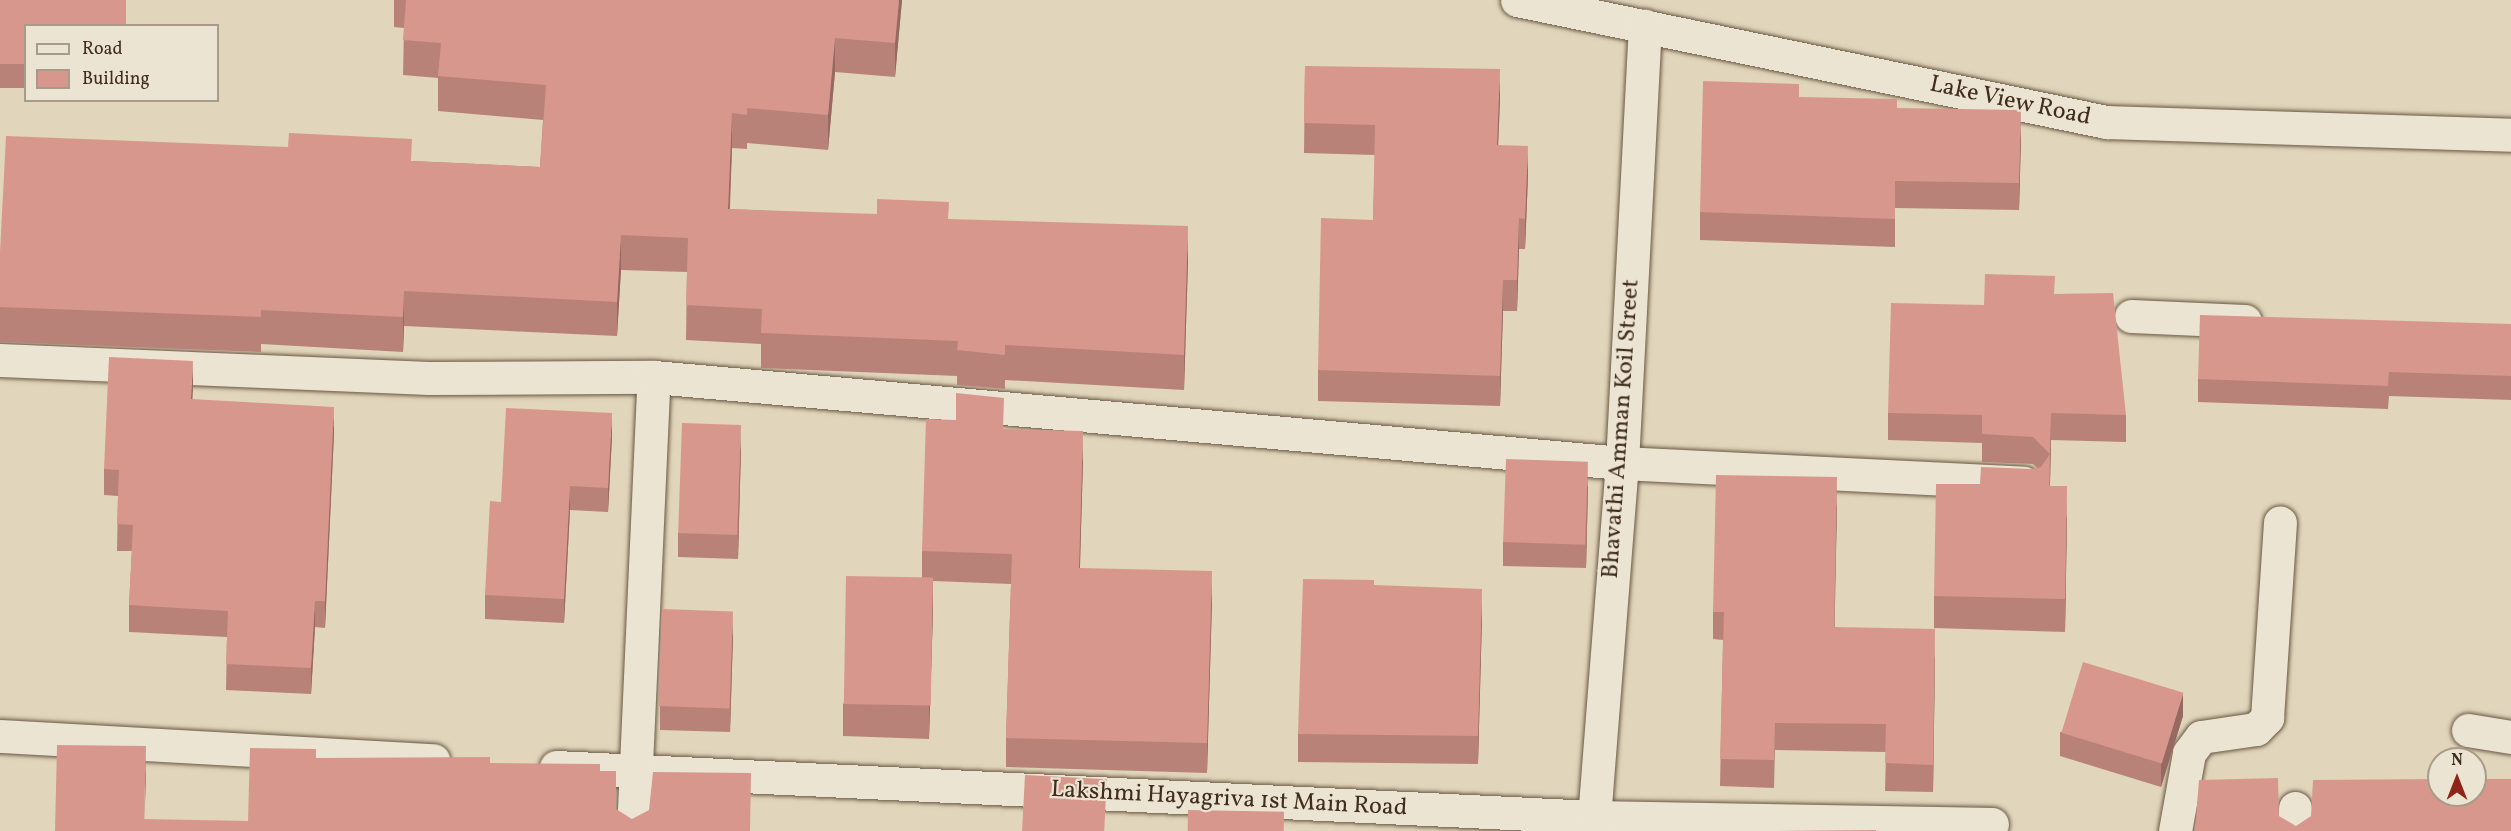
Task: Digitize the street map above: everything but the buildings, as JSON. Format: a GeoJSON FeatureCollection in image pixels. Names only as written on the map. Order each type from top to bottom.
{"type":"FeatureCollection","features":[{"type":"Feature","properties":{"kind":"street","name":"Lake View Road"},"geometry":{"type":"LineString","coordinates":[[1517,0],[2106,122],[2511,135]]}},
{"type":"Feature","properties":{"kind":"street","name":"Bhavathi Amman Koil Street"},"geometry":{"type":"LineString","coordinates":[[1594,824],[1622,463],[1645,26]]}},
{"type":"Feature","properties":{"kind":"street"},"geometry":{"type":"LineString","coordinates":[[2131,316],[2274,322]]}},
{"type":"Feature","properties":{"kind":"street"},"geometry":{"type":"LineString","coordinates":[[0,360],[429,378],[654,377],[1622,463],[2032,483]]}},
{"type":"Feature","properties":{"kind":"street"},"geometry":{"type":"LineString","coordinates":[[633,831],[654,377]]}},
{"type":"Feature","properties":{"kind":"street"},"geometry":{"type":"LineString","coordinates":[[2175,831],[2189,753],[2201,737],[2256,729],[2267,718],[2280,522]]}},
{"type":"Feature","properties":{"kind":"street"},"geometry":{"type":"LineString","coordinates":[[2468,730],[2511,737]]}},
{"type":"Feature","properties":{"kind":"street"},"geometry":{"type":"LineString","coordinates":[[0,736],[467,762]]}},
{"type":"Feature","properties":{"kind":"street","name":"Lakshmi Hayagriva 1st Main Road"},"geometry":{"type":"LineString","coordinates":[[527,765],[1594,824],[1992,824]]}}]}
